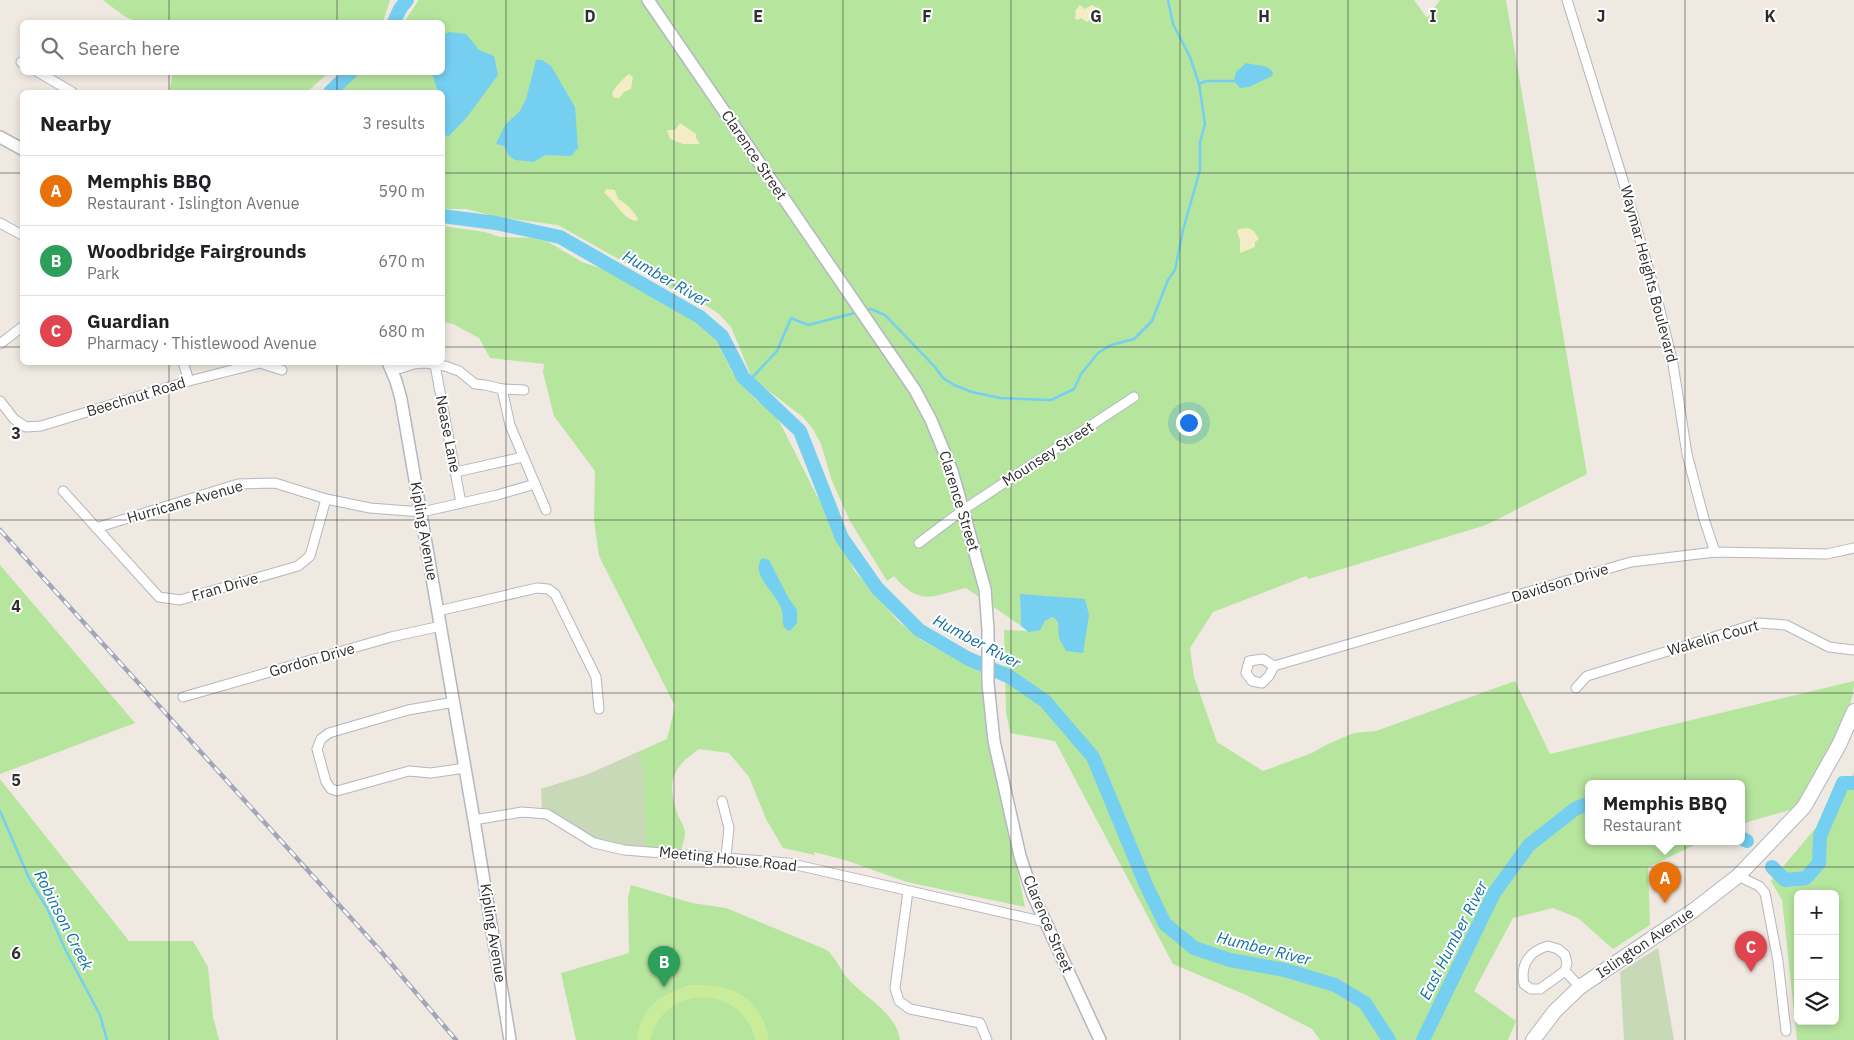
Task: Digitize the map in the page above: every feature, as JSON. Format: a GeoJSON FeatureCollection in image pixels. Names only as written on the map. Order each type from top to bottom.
{"type":"FeatureCollection","features":[{"type":"Feature","properties":{"kind":"main road","name":"Islington Avenue"},"geometry":{"type":"LineString","coordinates":[[1533,1040],[1555,1012],[1580,987],[1694,910],[1738,876],[1804,807],[1839,745],[1854,711]]}},
{"type":"Feature","properties":{"kind":"street","name":"Clarence Street"},"geometry":{"type":"LineString","coordinates":[[648,0],[915,390],[931,420],[952,471],[985,589],[988,683],[994,741],[1019,850],[1033,895],[1100,1040]]}},
{"type":"Feature","properties":{"kind":"street","name":"Waymar Heights Boulevard"},"geometry":{"type":"LineString","coordinates":[[1567,0],[1622,177],[1659,306],[1673,364],[1687,454],[1704,519],[1715,552]]}},
{"type":"Feature","properties":{"kind":"street"},"geometry":{"type":"LineString","coordinates":[[43,75],[69,90]]}},
{"type":"Feature","properties":{"kind":"street"},"geometry":{"type":"LineString","coordinates":[[0,136],[20,148]]}},
{"type":"Feature","properties":{"kind":"street"},"geometry":{"type":"LineString","coordinates":[[0,222],[20,235]]}},
{"type":"Feature","properties":{"kind":"street"},"geometry":{"type":"LineString","coordinates":[[0,344],[20,329]]}},
{"type":"Feature","properties":{"kind":"street"},"geometry":{"type":"LineString","coordinates":[[184,365],[189,381]]}},
{"type":"Feature","properties":{"kind":"street","name":"Beechnut Road"},"geometry":{"type":"LineString","coordinates":[[0,402],[14,419],[26,427],[41,426],[189,381],[252,365]]}},
{"type":"Feature","properties":{"kind":"street","name":"Beechnut Road"},"geometry":{"type":"LineString","coordinates":[[266,365],[282,370]]}},
{"type":"Feature","properties":{"kind":"street"},"geometry":{"type":"LineString","coordinates":[[390,367],[406,365]]}},
{"type":"Feature","properties":{"kind":"street"},"geometry":{"type":"LineString","coordinates":[[435,365],[459,371],[475,384],[502,389],[524,390]]}},
{"type":"Feature","properties":{"kind":"street","name":"Nease Lane"},"geometry":{"type":"LineString","coordinates":[[435,365],[461,503]]}},
{"type":"Feature","properties":{"kind":"street","name":"Kipling Avenue"},"geometry":{"type":"LineString","coordinates":[[390,367],[401,399],[422,512],[510,1040]]}},
{"type":"Feature","properties":{"kind":"street"},"geometry":{"type":"LineString","coordinates":[[502,389],[510,424],[546,510]]}},
{"type":"Feature","properties":{"kind":"street","name":"Mounsey Street"},"geometry":{"type":"LineString","coordinates":[[919,543],[963,510],[1134,397]]}},
{"type":"Feature","properties":{"kind":"street"},"geometry":{"type":"LineString","coordinates":[[456,472],[523,457]]}},
{"type":"Feature","properties":{"kind":"street","name":"Hurricane Avenue"},"geometry":{"type":"LineString","coordinates":[[96,528],[238,484],[275,483],[326,499],[370,508],[422,512],[535,484]]}},
{"type":"Feature","properties":{"kind":"street","name":"Fran Drive"},"geometry":{"type":"LineString","coordinates":[[63,491],[159,597],[180,600],[298,566],[310,556],[326,499]]}},
{"type":"Feature","properties":{"kind":"street","name":"Davidson Drive"},"geometry":{"type":"LineString","coordinates":[[1274,666],[1630,562],[1715,552],[1827,554],[1854,548]]}},
{"type":"Feature","properties":{"kind":"street"},"geometry":{"type":"LineString","coordinates":[[438,611],[537,588],[548,589],[555,594],[596,677],[599,709]]}},
{"type":"Feature","properties":{"kind":"street","name":"Wakelin Court"},"geometry":{"type":"LineString","coordinates":[[1576,688],[1587,676],[1759,623],[1786,625],[1829,648],[1854,650]]}},
{"type":"Feature","properties":{"kind":"street","name":"Gordon Drive"},"geometry":{"type":"LineString","coordinates":[[183,697],[441,626]]}},
{"type":"Feature","properties":{"kind":"street"},"geometry":{"type":"LineString","coordinates":[[454,702],[408,710],[328,734],[320,741],[317,749],[326,784],[331,789],[337,791],[408,771],[431,773],[465,768]]}},
{"type":"Feature","properties":{"kind":"street"},"geometry":{"type":"LineString","coordinates":[[722,801],[729,828],[726,856]]}},
{"type":"Feature","properties":{"kind":"street","name":"Meeting House Road"},"geometry":{"type":"LineString","coordinates":[[474,820],[522,812],[547,814],[594,843],[624,850],[726,856],[788,863],[1045,922]]}},
{"type":"Feature","properties":{"kind":"street"},"geometry":{"type":"LineString","coordinates":[[1738,876],[1759,886],[1765,893],[1777,956],[1786,1031]]}},
{"type":"Feature","properties":{"kind":"street"},"geometry":{"type":"LineString","coordinates":[[908,891],[895,988],[899,1002],[910,1009],[980,1023],[987,1040]]}},
{"type":"Feature","properties":{"kind":"street","name":"Islington Avenue"},"geometry":{"type":"LineString","coordinates":[[1548,946],[1558,949],[1565,955],[1567,963],[1565,971],[1540,989],[1531,989],[1524,984],[1522,975],[1529,956],[1538,949],[1548,946]]}},
{"type":"Feature","properties":{"kind":"street","name":"Islington Avenue"},"geometry":{"type":"LineString","coordinates":[[1565,971],[1580,987]]}},
{"type":"Feature","properties":{"kind":"green space"},"geometry":{"type":"Polygon","coordinates":[[[103,0],[390,0],[384,20],[133,20],[124,16],[103,0]]]}},
{"type":"Feature","properties":{"kind":"green space"},"geometry":{"type":"Polygon","coordinates":[[[419,0],[1414,0],[1427,18],[1440,0],[1506,0],[1587,474],[1486,525],[1309,579],[1306,576],[1213,612],[1190,648],[1194,677],[1217,742],[1263,771],[1312,753],[1354,733],[1376,731],[1515,681],[1550,754],[1854,681],[1848,711],[1825,762],[1800,807],[1745,823],[1745,780],[1585,780],[1585,845],[1695,845],[1648,867],[1650,925],[1613,949],[1578,918],[1553,908],[1513,918],[1474,991],[1516,1021],[1508,1040],[1320,1040],[1312,1029],[1246,995],[1173,964],[1055,741],[1010,733],[1006,712],[1004,630],[1032,631],[1053,617],[1058,622],[1083,634],[1020,594],[1021,626],[966,588],[927,597],[911,592],[894,576],[887,581],[850,521],[832,481],[821,444],[813,429],[803,417],[752,378],[731,327],[719,314],[558,225],[496,217],[467,209],[445,209],[445,90],[330,90],[348,75],[445,75],[445,20],[405,20],[419,0]]]}},
{"type":"Feature","properties":{"kind":"green space"},"geometry":{"type":"Polygon","coordinates":[[[172,75],[326,75],[309,90],[169,90],[172,75]]]}},
{"type":"Feature","properties":{"kind":"green space"},"geometry":{"type":"Polygon","coordinates":[[[445,226],[485,232],[500,237],[532,238],[548,242],[582,262],[612,272],[709,326],[732,372],[756,400],[771,410],[780,423],[817,496],[830,515],[854,570],[897,620],[921,640],[982,673],[991,740],[1025,907],[907,882],[845,860],[814,852],[815,855],[783,848],[766,819],[749,777],[729,753],[699,749],[689,756],[677,770],[672,785],[673,794],[685,833],[679,856],[647,851],[541,789],[589,774],[667,739],[675,706],[599,556],[594,520],[595,471],[554,416],[543,372],[544,364],[490,358],[479,338],[453,324],[445,322],[445,226]]]}},
{"type":"Feature","properties":{"kind":"green space"},"geometry":{"type":"Polygon","coordinates":[[[0,565],[135,723],[0,774],[0,565]]]}},
{"type":"Feature","properties":{"kind":"green space"},"geometry":{"type":"Polygon","coordinates":[[[638,752],[643,768],[647,851],[600,846],[542,813],[541,789],[589,774],[638,752]]]}},
{"type":"Feature","properties":{"kind":"green space"},"geometry":{"type":"Polygon","coordinates":[[[1854,772],[1854,1040],[1797,1040],[1795,1025],[1839,1025],[1839,890],[1794,890],[1794,1012],[1782,900],[1771,881],[1849,788],[1854,772]]]}},
{"type":"Feature","properties":{"kind":"green space"},"geometry":{"type":"Polygon","coordinates":[[[0,779],[129,941],[193,941],[208,967],[213,1017],[219,1040],[0,1040],[0,779]]]}},
{"type":"Feature","properties":{"kind":"green space"},"geometry":{"type":"Polygon","coordinates":[[[631,885],[692,903],[726,908],[827,950],[850,981],[887,1014],[898,1031],[900,1040],[576,1040],[561,973],[629,953],[628,898],[631,885]]]}},
{"type":"Feature","properties":{"kind":"green space"},"geometry":{"type":"Polygon","coordinates":[[[1658,948],[1674,1040],[1624,1040],[1620,972],[1658,948]]]}},
{"type":"Feature","properties":{"kind":"green space"},"geometry":{"type":"Polygon","coordinates":[[[690,985],[719,987],[742,995],[759,1012],[769,1040],[755,1040],[748,1021],[735,1008],[720,1000],[703,997],[686,1000],[670,1008],[658,1021],[650,1040],[637,1040],[642,1019],[647,1011],[661,998],[690,985]]]}},
{"type":"Feature","properties":{"kind":"sand"},"geometry":{"type":"Polygon","coordinates":[[[1080,5],[1085,9],[1092,5],[1100,9],[1101,16],[1087,22],[1081,18],[1078,20],[1074,18],[1076,16],[1075,11],[1080,5]]]}},
{"type":"Feature","properties":{"kind":"sand"},"geometry":{"type":"Polygon","coordinates":[[[629,74],[633,77],[631,89],[624,92],[619,98],[614,98],[612,94],[615,89],[629,74]]]}},
{"type":"Feature","properties":{"kind":"sand"},"geometry":{"type":"Polygon","coordinates":[[[680,123],[696,134],[700,144],[683,144],[670,139],[667,130],[675,130],[680,123]]]}},
{"type":"Feature","properties":{"kind":"sand"},"geometry":{"type":"Polygon","coordinates":[[[606,189],[615,190],[618,199],[627,205],[637,216],[638,219],[636,221],[627,217],[604,193],[606,189]]]}},
{"type":"Feature","properties":{"kind":"sand"},"geometry":{"type":"Polygon","coordinates":[[[1248,228],[1254,231],[1259,239],[1255,242],[1255,247],[1240,253],[1240,240],[1237,231],[1248,228]]]}},
{"type":"Feature","properties":{"kind":"water"},"geometry":{"type":"Polygon","coordinates":[[[449,32],[466,34],[479,50],[494,56],[498,75],[467,117],[449,136],[445,135],[445,90],[437,90],[433,75],[445,75],[445,35],[449,32]]]}},
{"type":"Feature","properties":{"kind":"water"},"geometry":{"type":"Polygon","coordinates":[[[536,60],[542,60],[551,66],[575,107],[578,148],[571,156],[545,155],[534,162],[515,160],[509,156],[504,146],[496,144],[505,125],[520,111],[526,99],[536,60]]]}},
{"type":"Feature","properties":{"kind":"water"},"geometry":{"type":"Polygon","coordinates":[[[1246,63],[1267,67],[1273,72],[1272,76],[1249,87],[1240,88],[1234,81],[1236,72],[1246,63]]]}},
{"type":"Feature","properties":{"kind":"water"},"geometry":{"type":"Polygon","coordinates":[[[762,558],[769,560],[788,597],[797,610],[797,623],[790,631],[785,628],[779,604],[759,571],[762,558]]]}},
{"type":"Feature","properties":{"kind":"water"},"geometry":{"type":"Polygon","coordinates":[[[1020,594],[1085,599],[1089,615],[1083,653],[1066,651],[1059,638],[1058,622],[1053,617],[1045,621],[1040,630],[1029,632],[1021,626],[1020,594]]]}},
{"type":"Feature","properties":{"kind":"waterway","name":"Humber River"},"geometry":{"type":"LineString","coordinates":[[395,20],[407,0]]}},
{"type":"Feature","properties":{"kind":"waterway"},"geometry":{"type":"LineString","coordinates":[[864,311],[871,309],[885,315],[935,367],[943,378],[954,385],[972,392],[1000,398],[1051,400],[1074,389],[1081,374],[1098,353],[1111,345],[1134,339],[1152,321],[1168,280],[1175,270],[1183,230],[1200,170],[1200,142],[1205,124],[1199,84],[1190,57],[1173,24],[1168,0]]}},
{"type":"Feature","properties":{"kind":"waterway","name":"Humber River"},"geometry":{"type":"LineString","coordinates":[[332,90],[348,75]]}},
{"type":"Feature","properties":{"kind":"waterway"},"geometry":{"type":"LineString","coordinates":[[1199,84],[1206,81],[1234,81]]}},
{"type":"Feature","properties":{"kind":"waterway","name":"Humber River"},"geometry":{"type":"LineString","coordinates":[[445,216],[496,223],[560,237],[700,317],[722,336],[743,377],[800,431],[842,538],[877,588],[919,630],[967,658],[1010,677],[1045,701],[1093,757],[1146,885],[1165,924],[1194,948],[1230,960],[1285,970],[1335,985],[1365,1003],[1389,1040]]}},
{"type":"Feature","properties":{"kind":"waterway"},"geometry":{"type":"LineString","coordinates":[[748,382],[777,351],[791,318],[808,325],[859,312]]}},
{"type":"Feature","properties":{"kind":"waterway","name":"East Humber River"},"geometry":{"type":"LineString","coordinates":[[1772,867],[1785,880],[1806,878],[1819,863],[1820,836],[1843,783],[1854,783]]}},
{"type":"Feature","properties":{"kind":"waterway","name":"East Humber River"},"geometry":{"type":"LineString","coordinates":[[1423,1040],[1494,893],[1529,845],[1575,809],[1585,805]]}},
{"type":"Feature","properties":{"kind":"waterway","name":"Robinson Creek"},"geometry":{"type":"LineString","coordinates":[[0,811],[29,878],[48,910],[66,951],[100,1015],[107,1040]]}},
{"type":"Feature","properties":{"kind":"railway"},"geometry":{"type":"LineString","coordinates":[[0,530],[378,948],[456,1040]]}},
{"type":"Feature","properties":{"kind":"place","name":"Memphis BBQ"},"geometry":{"type":"Point","coordinates":[1665,903]}},
{"type":"Feature","properties":{"kind":"place","name":"Guardian"},"geometry":{"type":"Point","coordinates":[1751,972]}},
{"type":"Feature","properties":{"kind":"place","name":"Woodbridge Fairgrounds"},"geometry":{"type":"Point","coordinates":[664,987]}}]}
